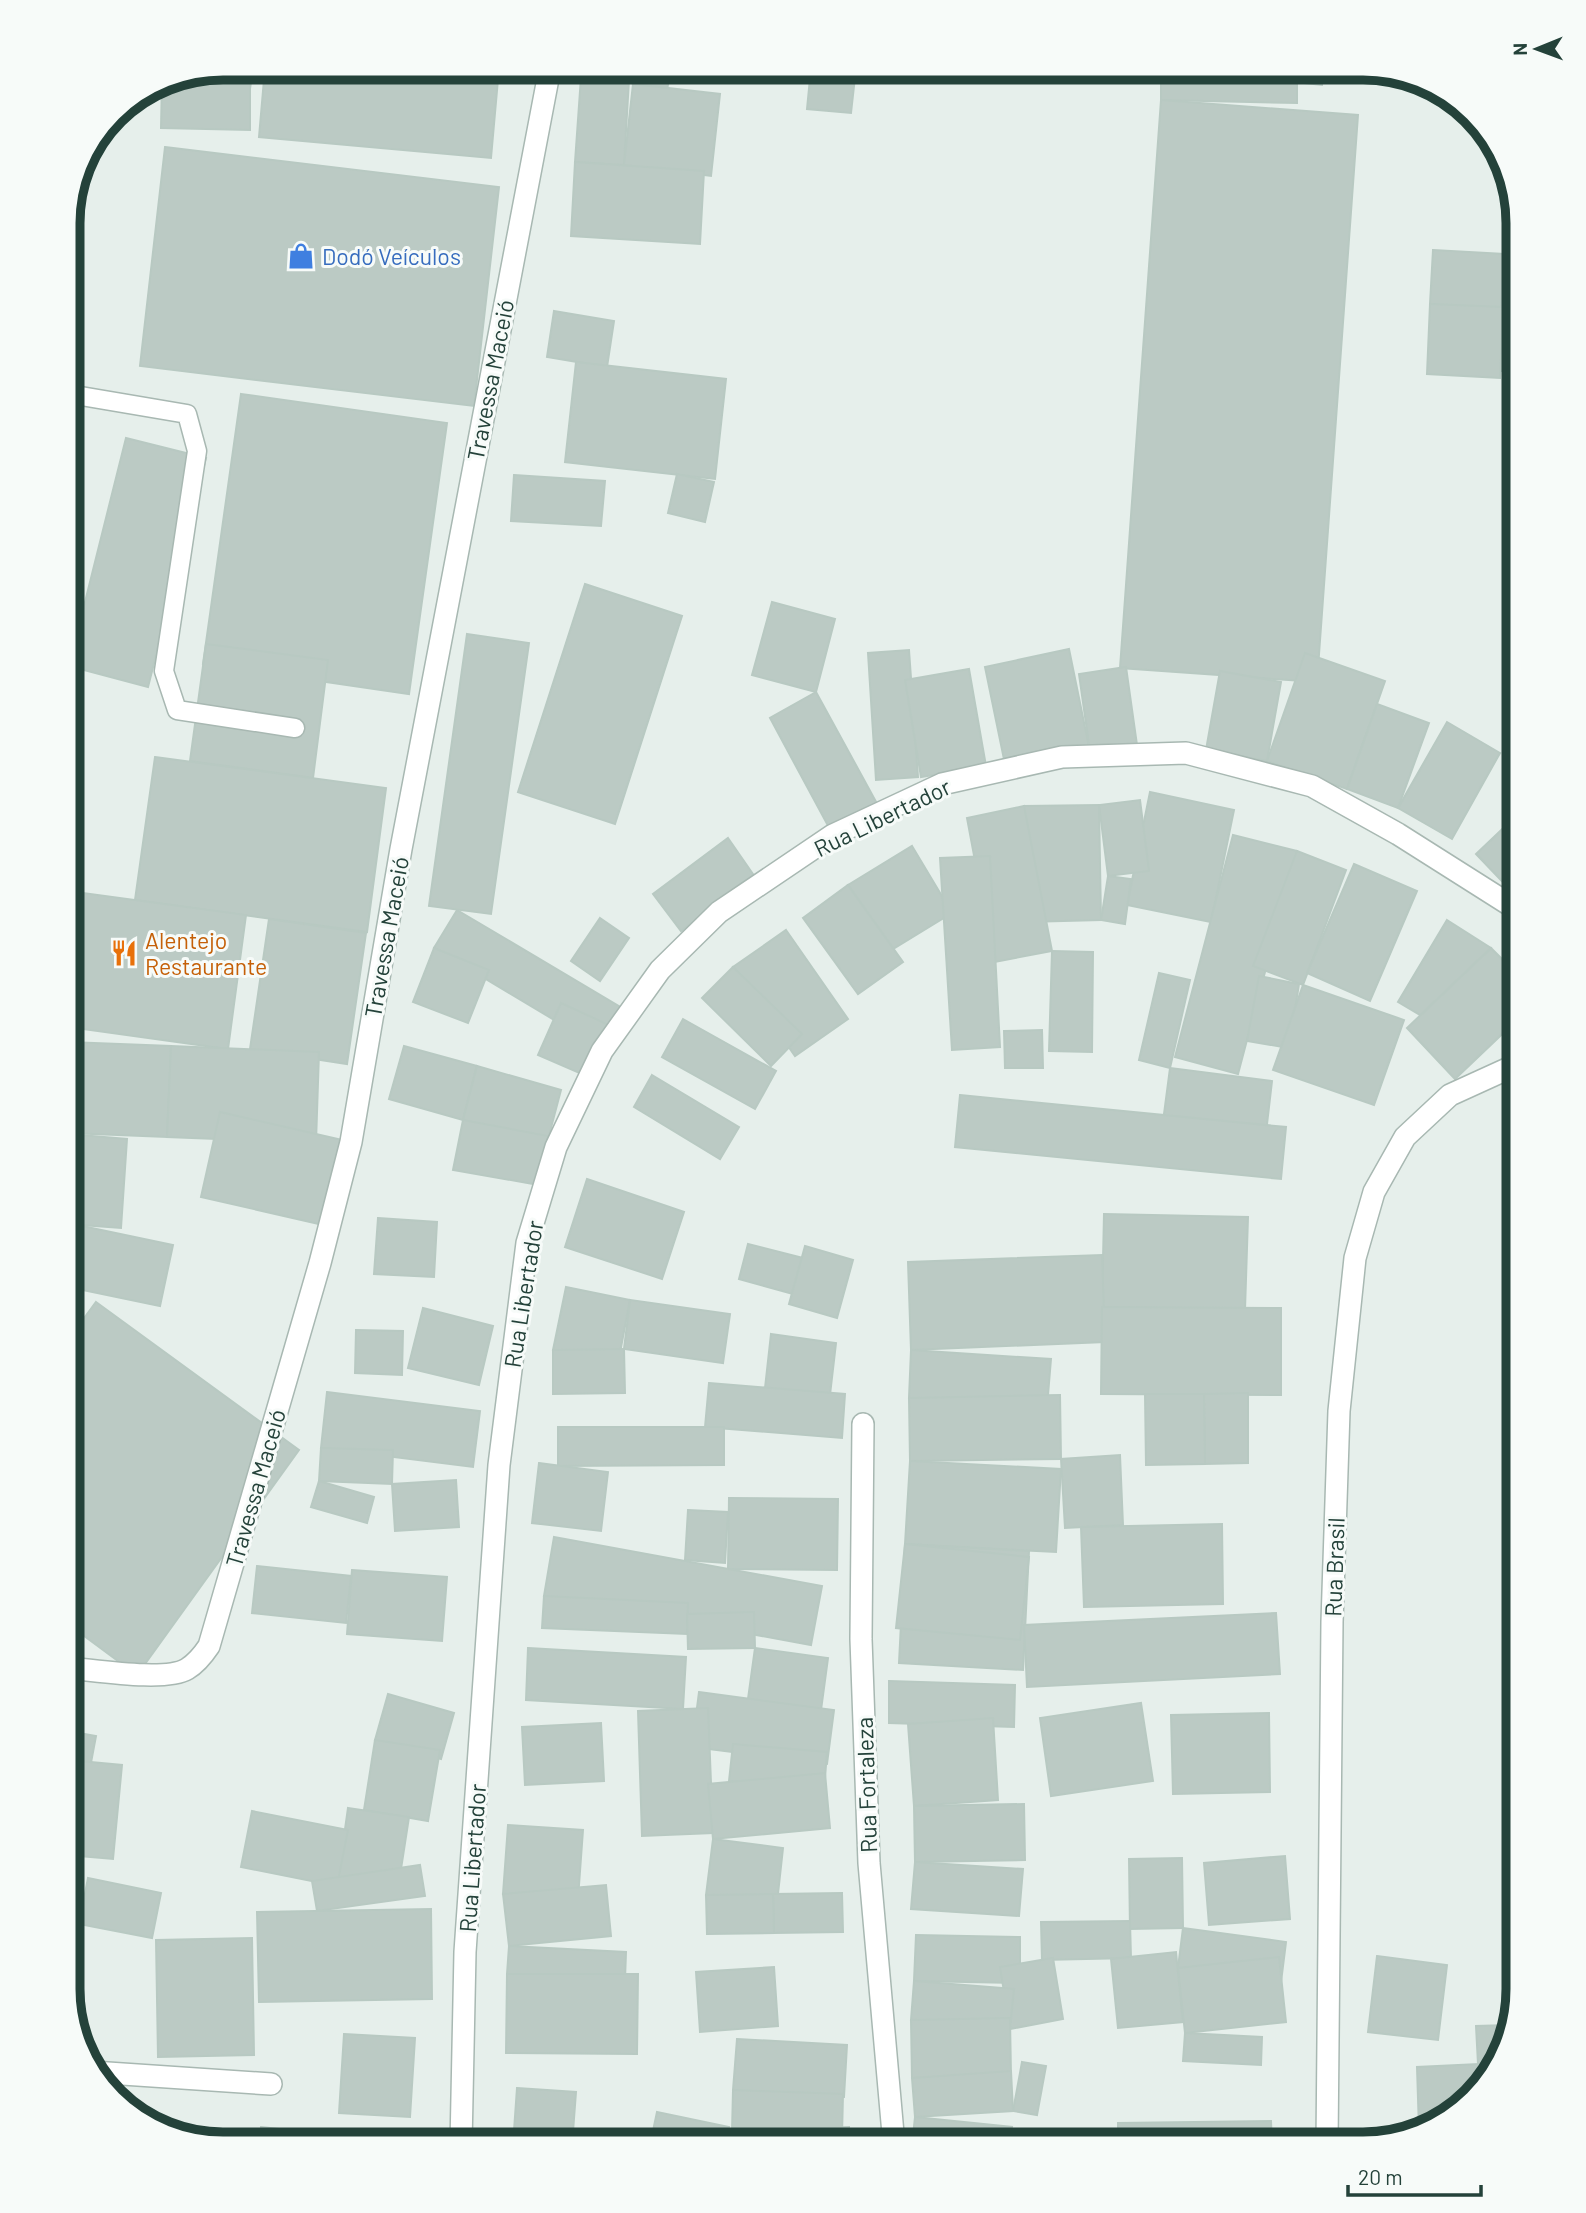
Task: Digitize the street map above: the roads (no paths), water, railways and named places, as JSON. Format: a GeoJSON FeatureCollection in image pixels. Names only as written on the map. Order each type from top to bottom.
{"type":"FeatureCollection","features":[{"type":"Feature","properties":{"kind":"street","name":"Travessa Maceió"},"geometry":{"type":"LineString","coordinates":[[80,1669],[137,1675],[185,1671],[199,1661],[209,1646],[320,1263],[351,1142],[401,849],[548,81]]}},
{"type":"Feature","properties":{"kind":"street","name":"Rua Libertador"},"geometry":{"type":"LineString","coordinates":[[461,2132],[465,1952],[499,1465],[527,1243],[556,1147],[602,1051],[660,970],[719,912],[833,835],[942,783],[1062,757],[1186,753],[1312,786],[1398,834],[1506,902]]}},
{"type":"Feature","properties":{"kind":"street","name":"Rua Brasil"},"geometry":{"type":"LineString","coordinates":[[1327,2133],[1332,1622],[1339,1411],[1355,1258],[1374,1192],[1405,1137],[1450,1096],[1506,1070]]}},
{"type":"Feature","properties":{"kind":"street","name":"Rua Fortaleza"},"geometry":{"type":"LineString","coordinates":[[863,1424],[861,1639],[869,1863],[893,2133]]}},
{"type":"Feature","properties":{"kind":"street"},"geometry":{"type":"LineString","coordinates":[[107,2073],[271,2084]]}},
{"type":"Feature","properties":{"kind":"lane"},"geometry":{"type":"LineString","coordinates":[[81,396],[187,414],[197,451],[164,671],[177,710],[295,728]]}},
{"type":"Feature","properties":{"kind":"place","name":"Dodó Veículos"},"geometry":{"type":"Point","coordinates":[301,256]}},
{"type":"Feature","properties":{"kind":"place","name":"Alentejo Restaurante"},"geometry":{"type":"Point","coordinates":[124,953]}}]}
